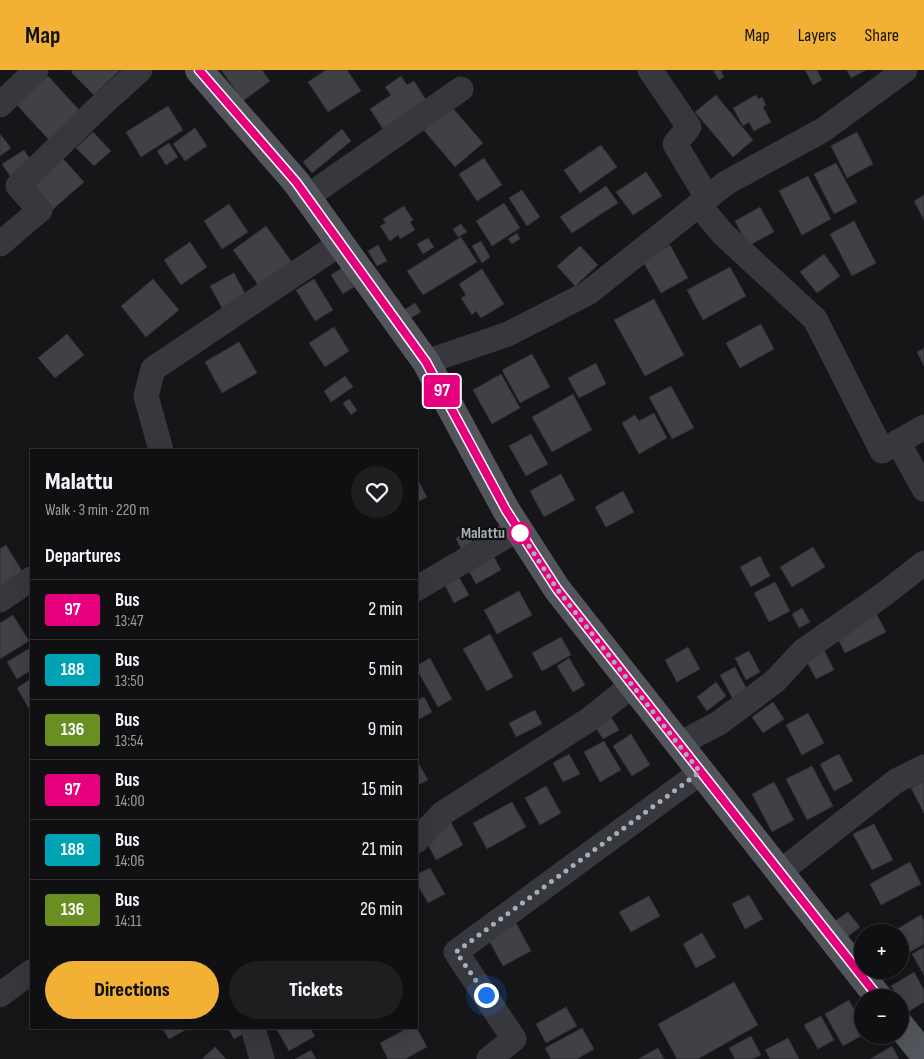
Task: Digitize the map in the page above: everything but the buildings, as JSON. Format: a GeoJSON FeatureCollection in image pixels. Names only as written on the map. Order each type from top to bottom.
{"type":"FeatureCollection","features":[{"type":"Feature","properties":{"kind":"main road"},"geometry":{"type":"LineString","coordinates":[[199,70],[307,196],[426,362],[506,510],[557,589],[872,989]]}},
{"type":"Feature","properties":{"kind":"main road"},"geometry":{"type":"LineString","coordinates":[[909,1036],[924,1055]]}},
{"type":"Feature","properties":{"kind":"street"},"geometry":{"type":"LineString","coordinates":[[0,105],[36,70]]}},
{"type":"Feature","properties":{"kind":"street"},"geometry":{"type":"LineString","coordinates":[[0,244],[40,210],[18,186],[140,70]]}},
{"type":"Feature","properties":{"kind":"street"},"geometry":{"type":"LineString","coordinates":[[650,70],[689,127],[675,144],[703,201],[723,234],[815,319],[882,452],[924,427]]}},
{"type":"Feature","properties":{"kind":"street"},"geometry":{"type":"LineString","coordinates":[[426,362],[508,334],[588,293],[726,183],[823,130],[905,70]]}},
{"type":"Feature","properties":{"kind":"street"},"geometry":{"type":"LineString","coordinates":[[307,196],[462,89]]}},
{"type":"Feature","properties":{"kind":"street"},"geometry":{"type":"LineString","coordinates":[[161,449],[146,396],[153,369],[341,243]]}},
{"type":"Feature","properties":{"kind":"street"},"geometry":{"type":"LineString","coordinates":[[898,442],[924,489]]}},
{"type":"Feature","properties":{"kind":"street"},"geometry":{"type":"LineString","coordinates":[[418,588],[518,529]]}},
{"type":"Feature","properties":{"kind":"street"},"geometry":{"type":"LineString","coordinates":[[679,744],[719,723],[775,681],[803,651],[883,595],[924,562]]}},
{"type":"Feature","properties":{"kind":"street"},"geometry":{"type":"LineString","coordinates":[[0,600],[30,580]]}},
{"type":"Feature","properties":{"kind":"street"},"geometry":{"type":"LineString","coordinates":[[418,839],[443,813],[590,719],[632,685]]}},
{"type":"Feature","properties":{"kind":"street"},"geometry":{"type":"LineString","coordinates":[[780,872],[896,781],[924,767]]}},
{"type":"Feature","properties":{"kind":"street"},"geometry":{"type":"LineString","coordinates":[[488,1059],[514,1038],[456,952],[700,772]]}},
{"type":"Feature","properties":{"kind":"street"},"geometry":{"type":"LineString","coordinates":[[0,995],[30,973]]}},
{"type":"Feature","properties":{"kind":"street"},"geometry":{"type":"LineString","coordinates":[[253,1029],[262,1059]]}},
{"type":"Feature","properties":{"kind":"bus line","name":"97"},"geometry":{"type":"LineString","coordinates":[[199,70],[296,182],[426,362],[506,510],[557,589],[872,989]]}},
{"type":"Feature","properties":{"kind":"place","name":"Malattu"},"geometry":{"type":"Point","coordinates":[520,533]}},
{"type":"Feature","properties":{"kind":"route"},"geometry":{"type":"LineString","coordinates":[[486,995],[456,952],[700,772],[557,589],[518,529],[520,533]]}}]}
